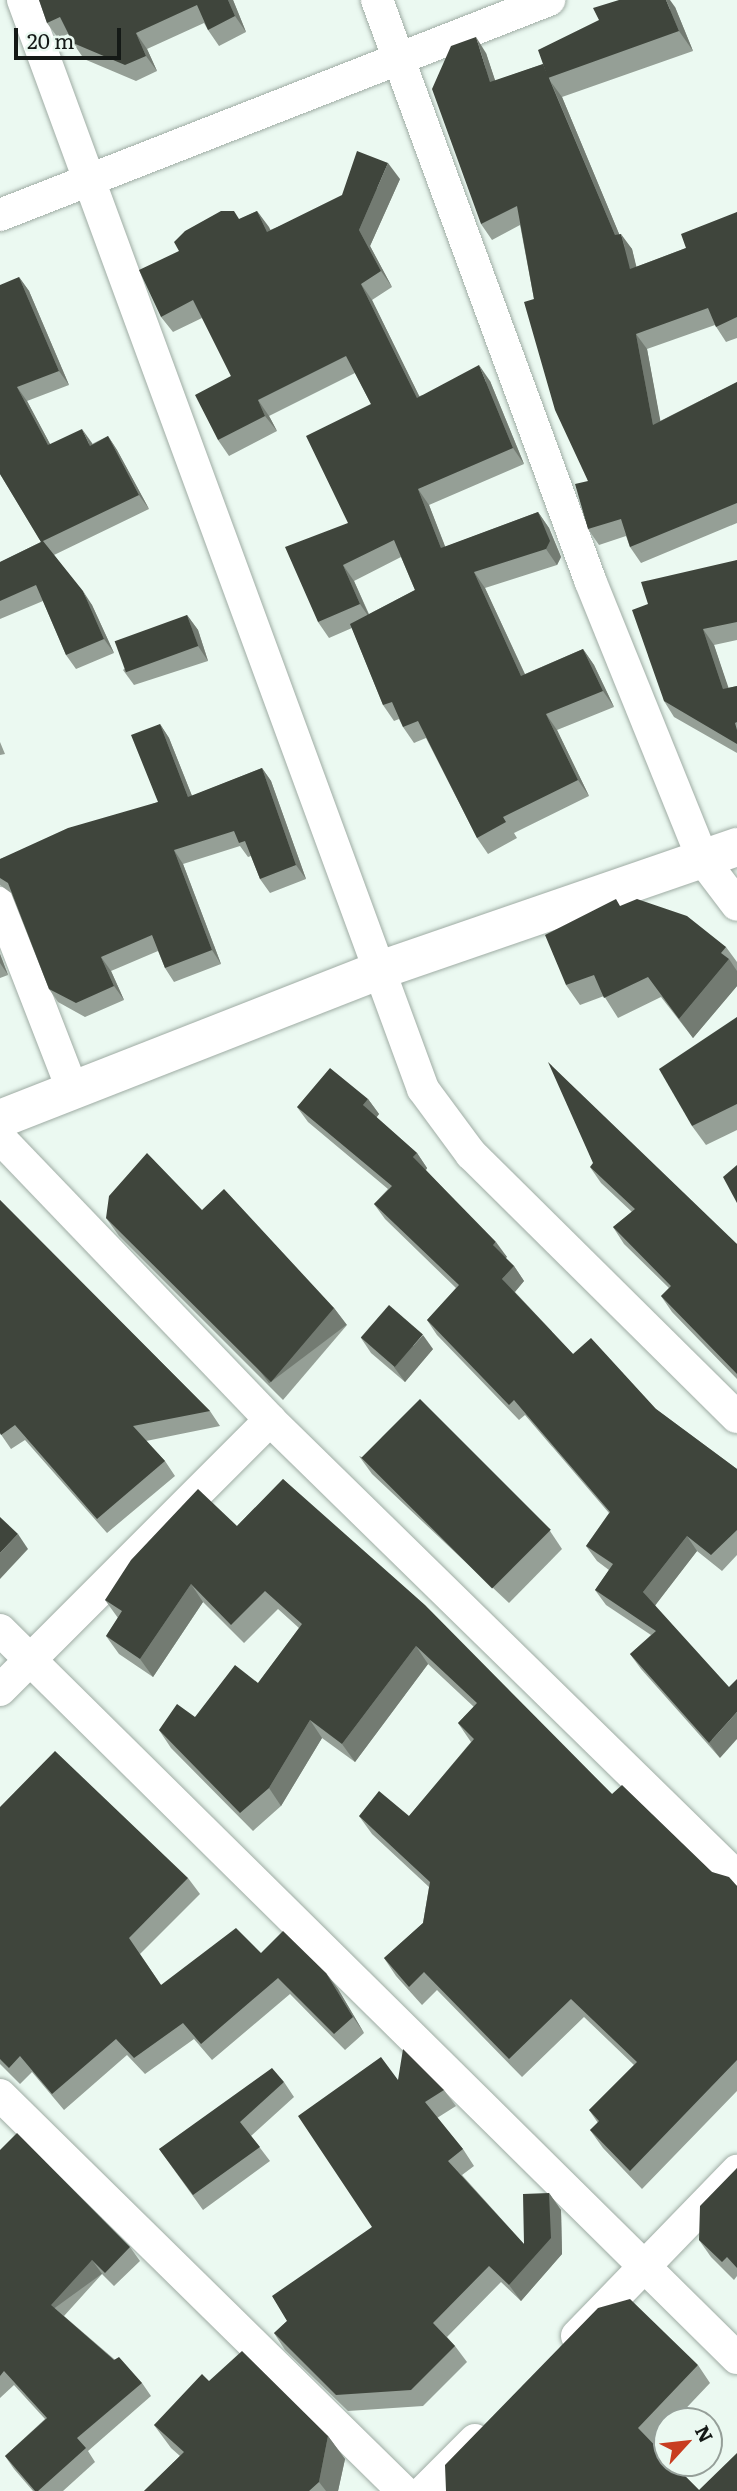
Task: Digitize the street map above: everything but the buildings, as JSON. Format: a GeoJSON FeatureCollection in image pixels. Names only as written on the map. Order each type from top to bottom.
{"type":"FeatureCollection","features":[{"type":"Feature","properties":{"kind":"street"},"geometry":{"type":"LineString","coordinates":[[23,0],[92,182],[376,971],[424,1089],[447,1125],[737,1417]]}},
{"type":"Feature","properties":{"kind":"street"},"geometry":{"type":"LineString","coordinates":[[377,0],[536,442],[720,854],[737,905]]}},
{"type":"Feature","properties":{"kind":"street"},"geometry":{"type":"LineString","coordinates":[[0,215],[92,182],[549,0]]}},
{"type":"Feature","properties":{"kind":"street"},"geometry":{"type":"LineString","coordinates":[[0,1119],[376,971],[720,854]]}},
{"type":"Feature","properties":{"kind":"street"},"geometry":{"type":"LineString","coordinates":[[0,903],[73,1091]]}},
{"type":"Feature","properties":{"kind":"street"},"geometry":{"type":"LineString","coordinates":[[0,1139],[270,1420],[737,1877]]}},
{"type":"Feature","properties":{"kind":"street"},"geometry":{"type":"LineString","coordinates":[[0,1690],[270,1420]]}},
{"type":"Feature","properties":{"kind":"street"},"geometry":{"type":"LineString","coordinates":[[0,1630],[737,2358]]}},
{"type":"Feature","properties":{"kind":"street"},"geometry":{"type":"LineString","coordinates":[[0,2095],[403,2491]]}},
{"type":"Feature","properties":{"kind":"street"},"geometry":{"type":"LineString","coordinates":[[559,2354],[737,2171]]}},
{"type":"Feature","properties":{"kind":"street"},"geometry":{"type":"LineString","coordinates":[[424,2491],[501,2413]]}}]}
